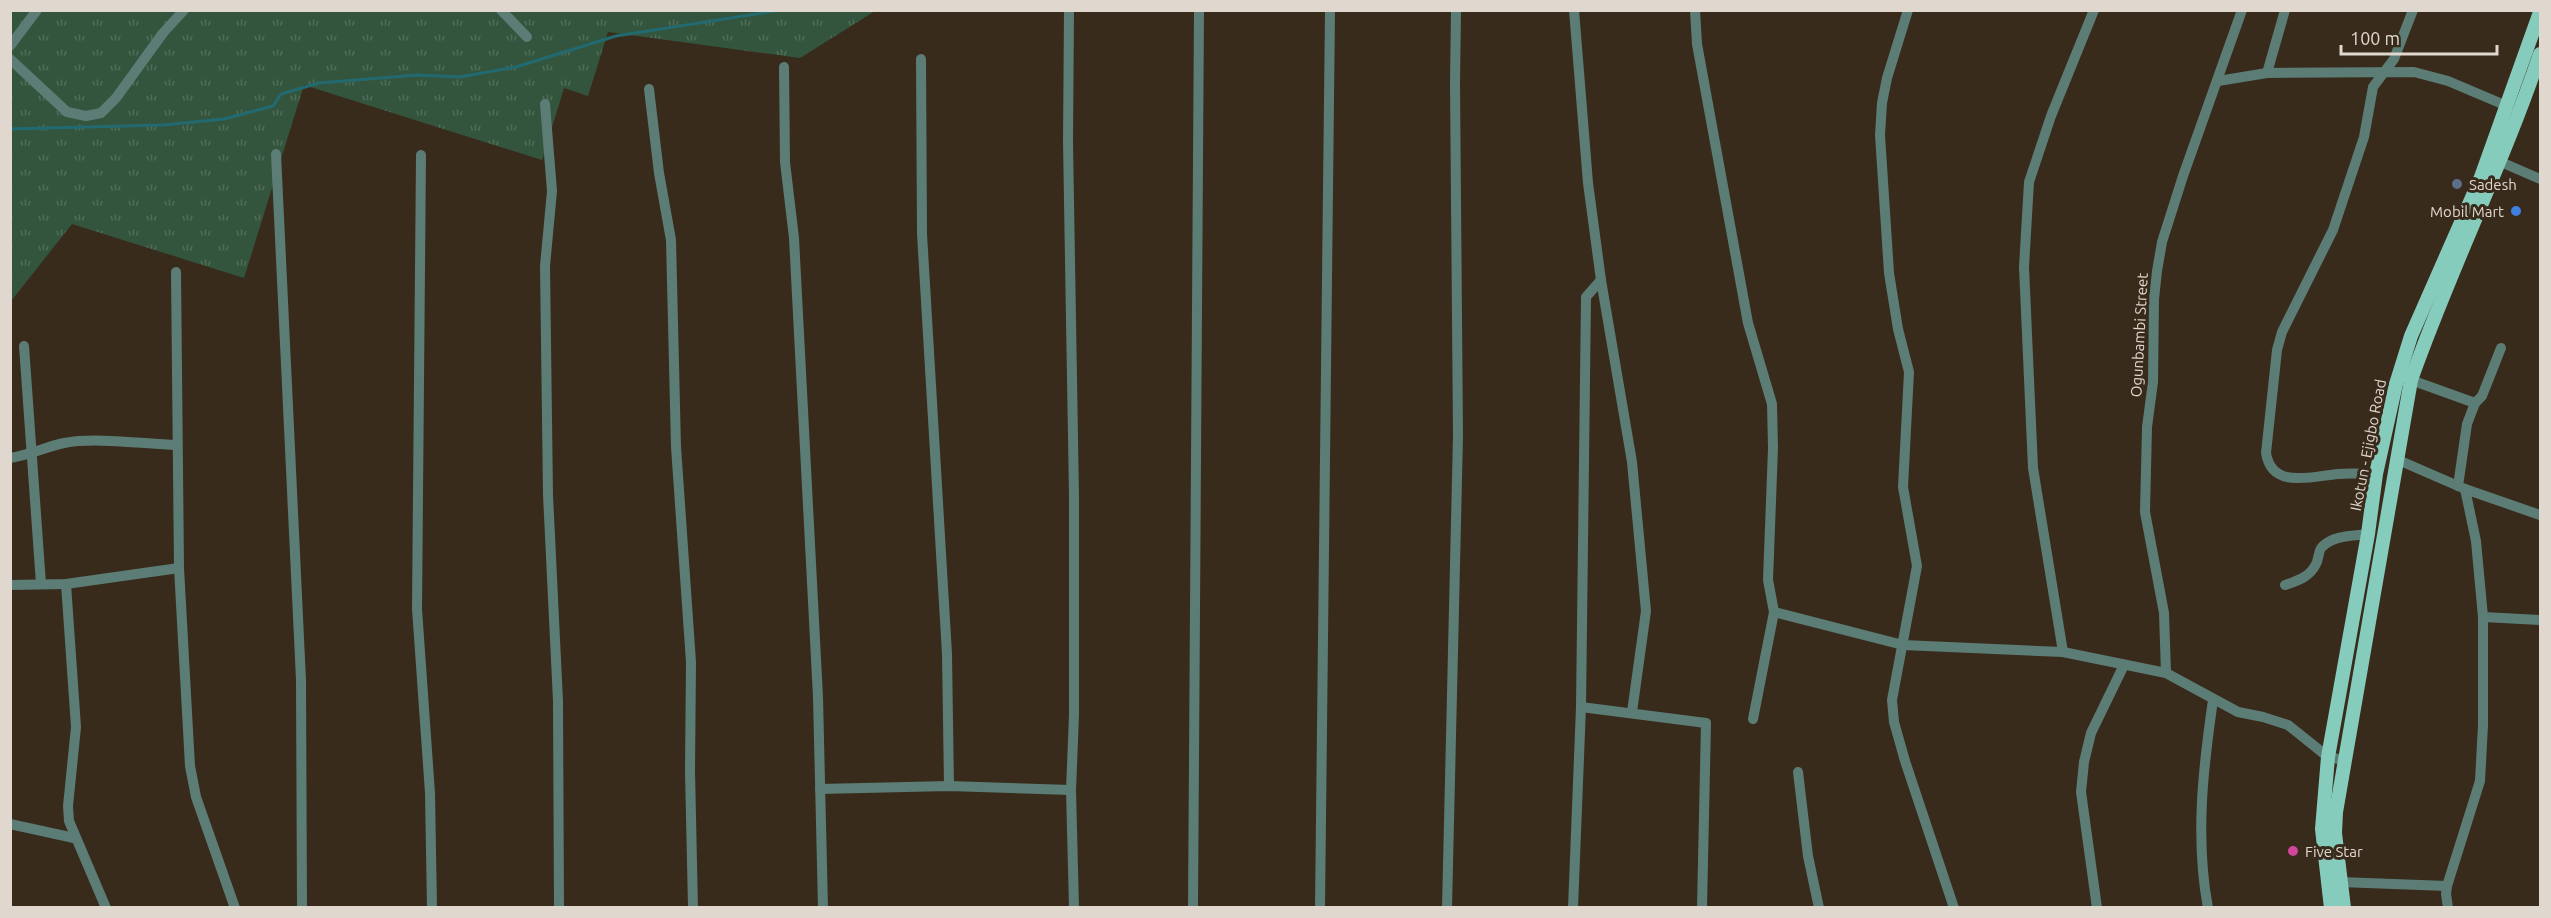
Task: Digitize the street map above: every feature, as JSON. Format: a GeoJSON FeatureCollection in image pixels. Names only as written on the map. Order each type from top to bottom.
{"type":"FeatureCollection","features":[{"type":"Feature","properties":{"kind":"main road","name":"Ikotun - Ejigbo Road"},"geometry":{"type":"LineString","coordinates":[[2344,908],[2335,832],[2343,760],[2411,380],[2495,160],[2507,106],[2541,12]]}},
{"type":"Feature","properties":{"kind":"main road","name":"Ikotun - Ejigbo Road"},"geometry":{"type":"LineString","coordinates":[[2331,908],[2322,829],[2328,757],[2368,534],[2376,474],[2402,360],[2495,160],[2541,54]]}},
{"type":"Feature","properties":{"kind":"street"},"geometry":{"type":"LineString","coordinates":[[10,46],[37,10]]}},
{"type":"Feature","properties":{"kind":"street"},"geometry":{"type":"LineString","coordinates":[[10,59],[67,112],[86,116],[101,113],[116,98],[163,33],[184,10]]}},
{"type":"Feature","properties":{"kind":"street"},"geometry":{"type":"LineString","coordinates":[[501,10],[527,37]]}},
{"type":"Feature","properties":{"kind":"street"},"geometry":{"type":"LineString","coordinates":[[1069,10],[1068,142],[1074,496],[1074,715],[1071,790],[1074,908]]}},
{"type":"Feature","properties":{"kind":"street"},"geometry":{"type":"LineString","coordinates":[[1193,908],[1199,10]]}},
{"type":"Feature","properties":{"kind":"street"},"geometry":{"type":"LineString","coordinates":[[1320,908],[1330,10]]}},
{"type":"Feature","properties":{"kind":"street"},"geometry":{"type":"LineString","coordinates":[[1447,908],[1458,436],[1456,10]]}},
{"type":"Feature","properties":{"kind":"street"},"geometry":{"type":"LineString","coordinates":[[1574,10],[1588,183],[1601,280],[1632,462],[1646,611],[1632,712]]}},
{"type":"Feature","properties":{"kind":"street"},"geometry":{"type":"LineString","coordinates":[[1695,10],[1697,44],[1748,323],[1772,404],[1773,448],[1768,580],[1774,612],[1753,719]]}},
{"type":"Feature","properties":{"kind":"street"},"geometry":{"type":"LineString","coordinates":[[1908,10],[1887,78],[1880,135],[1889,273],[1908,372],[1903,488],[1917,566],[1892,700],[1893,722],[1954,908]]}},
{"type":"Feature","properties":{"kind":"street"},"geometry":{"type":"LineString","coordinates":[[2063,652],[2033,468],[2024,267],[2030,182],[2050,116],[2094,10]]}},
{"type":"Feature","properties":{"kind":"street","name":"Ogunbambi Street"},"geometry":{"type":"LineString","coordinates":[[2166,673],[2164,613],[2145,512],[2147,427],[2155,348],[2154,299],[2162,242],[2242,10]]}},
{"type":"Feature","properties":{"kind":"street"},"geometry":{"type":"LineString","coordinates":[[2268,73],[2285,10]]}},
{"type":"Feature","properties":{"kind":"street"},"geometry":{"type":"LineString","coordinates":[[2376,474],[2344,473],[2298,478],[2283,476],[2273,471],[2266,453],[2277,350],[2282,332],[2333,230],[2364,137],[2371,93],[2397,53],[2413,10]]}},
{"type":"Feature","properties":{"kind":"street"},"geometry":{"type":"LineString","coordinates":[[921,59],[922,234],[947,654],[949,786]]}},
{"type":"Feature","properties":{"kind":"street"},"geometry":{"type":"LineString","coordinates":[[784,67],[785,162],[794,250],[818,697],[823,908]]}},
{"type":"Feature","properties":{"kind":"street"},"geometry":{"type":"LineString","coordinates":[[2218,81],[2268,73],[2414,72],[2431,76],[2507,106]]}},
{"type":"Feature","properties":{"kind":"street"},"geometry":{"type":"LineString","coordinates":[[649,89],[659,173],[671,240],[676,447],[691,662],[690,771],[693,908]]}},
{"type":"Feature","properties":{"kind":"street"},"geometry":{"type":"LineString","coordinates":[[545,104],[552,190],[545,266],[548,495],[558,701],[559,908]]}},
{"type":"Feature","properties":{"kind":"street"},"geometry":{"type":"LineString","coordinates":[[276,153],[301,680],[302,908]]}},
{"type":"Feature","properties":{"kind":"street"},"geometry":{"type":"LineString","coordinates":[[421,154],[417,600],[430,794],[432,908]]}},
{"type":"Feature","properties":{"kind":"street"},"geometry":{"type":"LineString","coordinates":[[2495,160],[2541,179]]}},
{"type":"Feature","properties":{"kind":"street"},"geometry":{"type":"LineString","coordinates":[[176,272],[179,568],[192,781],[236,908]]}},
{"type":"Feature","properties":{"kind":"street"},"geometry":{"type":"LineString","coordinates":[[1573,908],[1581,707],[1586,297],[1601,280]]}},
{"type":"Feature","properties":{"kind":"street"},"geometry":{"type":"LineString","coordinates":[[24,346],[42,584]]}},
{"type":"Feature","properties":{"kind":"street"},"geometry":{"type":"LineString","coordinates":[[2448,908],[2447,886],[2480,781],[2483,725],[2483,617],[2476,541],[2462,487],[2467,424],[2475,404],[2482,396],[2501,348]]}},
{"type":"Feature","properties":{"kind":"street"},"geometry":{"type":"LineString","coordinates":[[2411,380],[2475,404]]}},
{"type":"Feature","properties":{"kind":"street"},"geometry":{"type":"LineString","coordinates":[[10,458],[32,454],[65,443],[176,446]]}},
{"type":"Feature","properties":{"kind":"street"},"geometry":{"type":"LineString","coordinates":[[2396,459],[2462,487],[2541,515]]}},
{"type":"Feature","properties":{"kind":"street"},"geometry":{"type":"LineString","coordinates":[[2285,585],[2302,579],[2312,571],[2321,548],[2328,542],[2339,537],[2368,534]]}},
{"type":"Feature","properties":{"kind":"street"},"geometry":{"type":"LineString","coordinates":[[10,585],[66,584],[179,568]]}},
{"type":"Feature","properties":{"kind":"street"},"geometry":{"type":"LineString","coordinates":[[66,584],[76,727],[68,806],[74,838],[105,908]]}},
{"type":"Feature","properties":{"kind":"street"},"geometry":{"type":"LineString","coordinates":[[1774,612],[1903,645],[2063,652],[2166,673],[2238,712],[2288,725],[2328,757],[2343,760]]}},
{"type":"Feature","properties":{"kind":"street"},"geometry":{"type":"LineString","coordinates":[[2483,617],[2541,620]]}},
{"type":"Feature","properties":{"kind":"street"},"geometry":{"type":"LineString","coordinates":[[2097,908],[2081,792],[2084,762],[2091,733],[2124,665]]}},
{"type":"Feature","properties":{"kind":"street"},"geometry":{"type":"LineString","coordinates":[[2208,908],[2204,887],[2200,820],[2204,758],[2213,700]]}},
{"type":"Feature","properties":{"kind":"street"},"geometry":{"type":"LineString","coordinates":[[1581,707],[1704,721],[1708,725],[1701,908]]}},
{"type":"Feature","properties":{"kind":"street"},"geometry":{"type":"LineString","coordinates":[[1798,772],[1808,856],[1819,908]]}},
{"type":"Feature","properties":{"kind":"street"},"geometry":{"type":"LineString","coordinates":[[820,789],[949,786],[1071,790]]}},
{"type":"Feature","properties":{"kind":"street"},"geometry":{"type":"LineString","coordinates":[[10,824],[74,838]]}},
{"type":"Feature","properties":{"kind":"street"},"geometry":{"type":"LineString","coordinates":[[2340,882],[2447,886]]}},
{"type":"Feature","properties":{"kind":"green space"},"geometry":{"type":"Polygon","coordinates":[[[11,11],[875,11],[800,58],[608,32],[588,96],[564,88],[542,160],[304,85],[244,278],[72,224],[11,301],[11,11]]]}},
{"type":"Feature","properties":{"kind":"waterway"},"geometry":{"type":"LineString","coordinates":[[10,129],[163,125],[224,119],[273,106],[281,94],[319,83],[417,75],[460,77],[516,67],[616,36],[781,10]]}},
{"type":"Feature","properties":{"kind":"place","name":"Sadesh"},"geometry":{"type":"Point","coordinates":[2457,184]}},
{"type":"Feature","properties":{"kind":"place","name":"Mobil Mart"},"geometry":{"type":"Point","coordinates":[2516,211]}},
{"type":"Feature","properties":{"kind":"place","name":"Five Star"},"geometry":{"type":"Point","coordinates":[2293,851]}}]}
